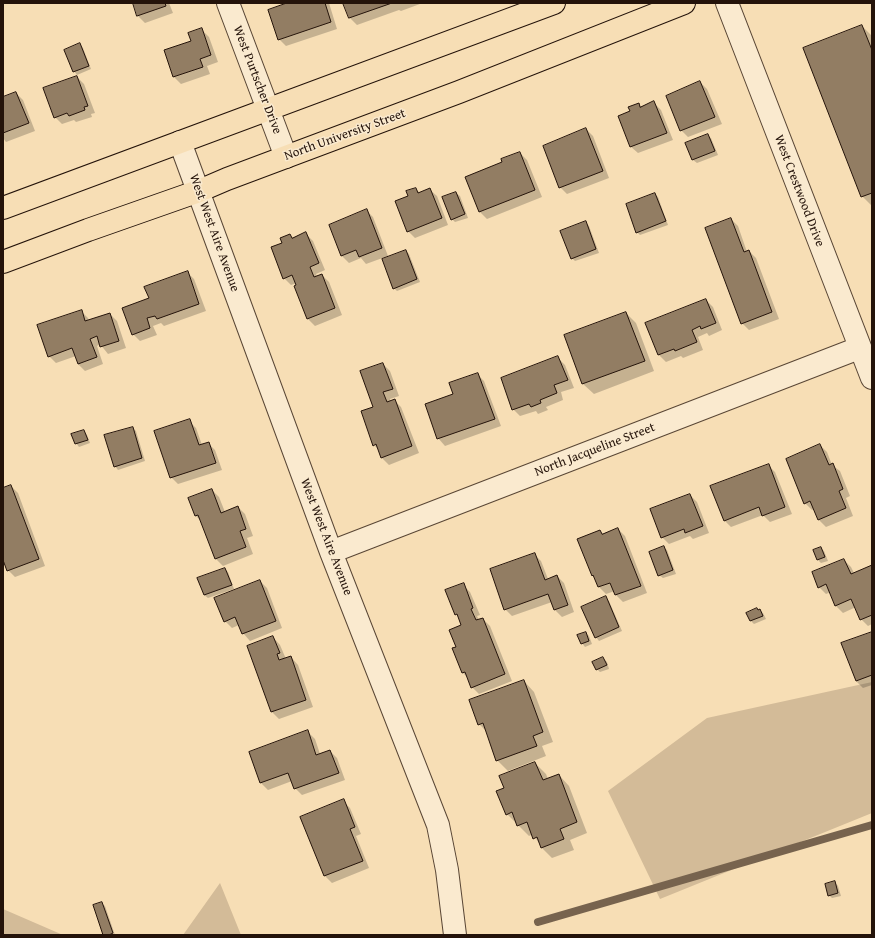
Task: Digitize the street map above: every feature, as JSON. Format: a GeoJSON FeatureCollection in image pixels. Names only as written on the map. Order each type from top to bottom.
{"type":"FeatureCollection","features":[{"type":"Feature","properties":{"kind":"main road"},"geometry":{"type":"LineString","coordinates":[[3,208],[554,3]]}},
{"type":"Feature","properties":{"kind":"main road","name":"North University Street"},"geometry":{"type":"LineString","coordinates":[[3,262],[199,191],[227,179],[460,92],[684,3]]}},
{"type":"Feature","properties":{"kind":"street","name":"West Purtscher Drive"},"geometry":{"type":"LineString","coordinates":[[228,3],[286,157]]}},
{"type":"Feature","properties":{"kind":"street","name":"West Crestwood Drive"},"geometry":{"type":"LineString","coordinates":[[727,3],[859,348],[872,378]]}},
{"type":"Feature","properties":{"kind":"street","name":"West West Aire Avenue"},"geometry":{"type":"LineString","coordinates":[[180,142],[331,552],[438,825],[447,870],[455,935]]}},
{"type":"Feature","properties":{"kind":"street","name":"North Jacqueline Street"},"geometry":{"type":"LineString","coordinates":[[331,552],[859,348]]}},
{"type":"Feature","properties":{"kind":"shaded area"},"geometry":{"type":"Polygon","coordinates":[[[872,682],[872,813],[660,899],[608,791],[707,718],[872,682]]]}},
{"type":"Feature","properties":{"kind":"shaded area"},"geometry":{"type":"Polygon","coordinates":[[[220,883],[241,935],[183,935],[220,883]]]}},
{"type":"Feature","properties":{"kind":"shaded area"},"geometry":{"type":"Polygon","coordinates":[[[3,909],[63,935],[3,935],[3,909]]]}},
{"type":"Feature","properties":{"kind":"building"},"geometry":{"type":"Polygon","coordinates":[[[133,3],[165,3],[166,6],[137,16],[133,3]]]}},
{"type":"Feature","properties":{"kind":"building"},"geometry":{"type":"Polygon","coordinates":[[[287,3],[325,3],[331,22],[278,40],[268,10],[287,3]]]}},
{"type":"Feature","properties":{"kind":"building"},"geometry":{"type":"Polygon","coordinates":[[[343,3],[392,3],[349,18],[343,3]]]}},
{"type":"Feature","properties":{"kind":"building"},"geometry":{"type":"Polygon","coordinates":[[[862,25],[872,50],[872,193],[861,197],[803,48],[862,25]]]}},
{"type":"Feature","properties":{"kind":"building"},"geometry":{"type":"Polygon","coordinates":[[[202,28],[211,55],[200,59],[203,67],[173,77],[164,50],[191,41],[188,33],[202,28]]]}},
{"type":"Feature","properties":{"kind":"building"},"geometry":{"type":"Polygon","coordinates":[[[80,43],[89,66],[73,72],[64,50],[80,43]]]}},
{"type":"Feature","properties":{"kind":"building"},"geometry":{"type":"Polygon","coordinates":[[[77,76],[88,106],[84,107],[85,110],[69,116],[67,113],[54,118],[43,88],[77,76]]]}},
{"type":"Feature","properties":{"kind":"building"},"geometry":{"type":"Polygon","coordinates":[[[700,81],[715,117],[680,131],[666,96],[700,81]]]}},
{"type":"Feature","properties":{"kind":"building"},"geometry":{"type":"Polygon","coordinates":[[[16,92],[29,123],[3,133],[3,97],[16,92]]]}},
{"type":"Feature","properties":{"kind":"building"},"geometry":{"type":"Polygon","coordinates":[[[654,101],[667,133],[630,147],[618,116],[630,111],[628,107],[639,103],[640,107],[654,101]]]}},
{"type":"Feature","properties":{"kind":"building"},"geometry":{"type":"Polygon","coordinates":[[[586,128],[603,171],[559,188],[543,146],[586,128]]]}},
{"type":"Feature","properties":{"kind":"building"},"geometry":{"type":"Polygon","coordinates":[[[708,134],[715,151],[692,160],[685,143],[708,134]]]}},
{"type":"Feature","properties":{"kind":"building"},"geometry":{"type":"Polygon","coordinates":[[[520,152],[535,190],[479,212],[465,177],[502,162],[501,159],[520,152]]]}},
{"type":"Feature","properties":{"kind":"building"},"geometry":{"type":"Polygon","coordinates":[[[416,188],[418,193],[430,188],[442,218],[407,232],[395,201],[408,196],[406,191],[416,188]]]}},
{"type":"Feature","properties":{"kind":"building"},"geometry":{"type":"Polygon","coordinates":[[[456,192],[465,214],[451,220],[442,197],[456,192]]]}},
{"type":"Feature","properties":{"kind":"building"},"geometry":{"type":"Polygon","coordinates":[[[655,193],[666,221],[636,233],[626,204],[655,193]]]}},
{"type":"Feature","properties":{"kind":"building"},"geometry":{"type":"Polygon","coordinates":[[[367,209],[382,248],[359,257],[356,250],[341,256],[329,225],[367,209]]]}},
{"type":"Feature","properties":{"kind":"building"},"geometry":{"type":"Polygon","coordinates":[[[731,218],[744,252],[749,250],[772,312],[741,324],[705,228],[731,218]]]}},
{"type":"Feature","properties":{"kind":"building"},"geometry":{"type":"Polygon","coordinates":[[[586,221],[596,249],[571,259],[560,231],[586,221]]]}},
{"type":"Feature","properties":{"kind":"building"},"geometry":{"type":"Polygon","coordinates":[[[306,232],[319,263],[310,267],[314,277],[322,274],[335,308],[307,319],[294,286],[296,285],[292,275],[283,279],[271,247],[282,243],[280,238],[290,234],[292,238],[306,232]]]}},
{"type":"Feature","properties":{"kind":"building"},"geometry":{"type":"Polygon","coordinates":[[[406,250],[417,279],[393,289],[382,259],[406,250]]]}},
{"type":"Feature","properties":{"kind":"building"},"geometry":{"type":"Polygon","coordinates":[[[188,271],[199,304],[157,319],[155,316],[147,318],[150,328],[132,335],[122,308],[149,298],[144,287],[188,271]]]}},
{"type":"Feature","properties":{"kind":"building"},"geometry":{"type":"Polygon","coordinates":[[[706,299],[716,323],[701,329],[700,326],[692,330],[697,342],[675,351],[674,349],[658,355],[645,323],[706,299]]]}},
{"type":"Feature","properties":{"kind":"building"},"geometry":{"type":"Polygon","coordinates":[[[82,310],[85,321],[110,313],[119,341],[100,347],[97,336],[90,339],[97,357],[78,364],[72,348],[48,357],[37,325],[82,310]]]}},
{"type":"Feature","properties":{"kind":"building"},"geometry":{"type":"Polygon","coordinates":[[[626,312],[645,361],[582,384],[564,335],[626,312]]]}},
{"type":"Feature","properties":{"kind":"building"},"geometry":{"type":"Polygon","coordinates":[[[558,356],[568,380],[554,385],[557,393],[540,400],[541,403],[531,407],[529,404],[512,410],[501,378],[558,356]]]}},
{"type":"Feature","properties":{"kind":"building"},"geometry":{"type":"Polygon","coordinates":[[[383,363],[393,389],[383,392],[387,402],[395,399],[412,446],[381,458],[376,444],[373,446],[361,411],[373,407],[360,371],[383,363]]]}},
{"type":"Feature","properties":{"kind":"building"},"geometry":{"type":"Polygon","coordinates":[[[478,373],[495,419],[437,439],[425,404],[453,394],[449,383],[478,373]]]}},
{"type":"Feature","properties":{"kind":"building"},"geometry":{"type":"Polygon","coordinates":[[[190,419],[199,445],[209,442],[216,463],[170,478],[154,431],[190,419]]]}},
{"type":"Feature","properties":{"kind":"building"},"geometry":{"type":"Polygon","coordinates":[[[133,427],[142,458],[114,467],[104,435],[133,427]]]}},
{"type":"Feature","properties":{"kind":"building"},"geometry":{"type":"Polygon","coordinates":[[[84,430],[88,440],[75,444],[71,434],[84,430]]]}},
{"type":"Feature","properties":{"kind":"building"},"geometry":{"type":"Polygon","coordinates":[[[820,444],[829,465],[833,463],[843,489],[839,491],[846,508],[818,520],[810,501],[804,504],[786,459],[820,444]]]}},
{"type":"Feature","properties":{"kind":"building"},"geometry":{"type":"Polygon","coordinates":[[[769,464],[785,507],[762,516],[759,507],[724,521],[710,486],[769,464]]]}},
{"type":"Feature","properties":{"kind":"building"},"geometry":{"type":"Polygon","coordinates":[[[11,485],[39,559],[7,571],[3,560],[3,488],[11,485]]]}},
{"type":"Feature","properties":{"kind":"building"},"geometry":{"type":"Polygon","coordinates":[[[212,489],[221,513],[238,506],[246,529],[240,531],[246,547],[215,559],[198,515],[195,516],[188,498],[212,489]]]}},
{"type":"Feature","properties":{"kind":"building"},"geometry":{"type":"Polygon","coordinates":[[[690,494],[703,526],[685,533],[684,529],[661,538],[650,509],[690,494]]]}},
{"type":"Feature","properties":{"kind":"building"},"geometry":{"type":"Polygon","coordinates":[[[618,528],[641,586],[615,595],[610,583],[598,587],[577,539],[600,530],[602,534],[618,528]]]}},
{"type":"Feature","properties":{"kind":"building"},"geometry":{"type":"Polygon","coordinates":[[[664,546],[673,570],[658,576],[649,552],[664,546]]]}},
{"type":"Feature","properties":{"kind":"building"},"geometry":{"type":"Polygon","coordinates":[[[821,547],[825,557],[817,560],[813,550],[821,547]]]}},
{"type":"Feature","properties":{"kind":"building"},"geometry":{"type":"Polygon","coordinates":[[[535,553],[545,580],[557,575],[568,605],[554,610],[548,594],[504,610],[490,569],[535,553]]]}},
{"type":"Feature","properties":{"kind":"building"},"geometry":{"type":"Polygon","coordinates":[[[844,559],[851,574],[872,565],[872,615],[860,620],[851,599],[835,606],[826,584],[818,588],[812,572],[844,559]]]}},
{"type":"Feature","properties":{"kind":"building"},"geometry":{"type":"Polygon","coordinates":[[[225,568],[232,585],[204,595],[197,578],[225,568]]]}},
{"type":"Feature","properties":{"kind":"building"},"geometry":{"type":"Polygon","coordinates":[[[260,580],[276,621],[242,634],[235,617],[224,622],[214,598],[260,580]]]}},
{"type":"Feature","properties":{"kind":"building"},"geometry":{"type":"Polygon","coordinates":[[[464,583],[473,608],[471,609],[476,620],[483,618],[505,674],[471,688],[465,672],[462,673],[452,648],[456,647],[449,630],[461,625],[457,614],[455,615],[445,590],[464,583]]]}},
{"type":"Feature","properties":{"kind":"building"},"geometry":{"type":"Polygon","coordinates":[[[606,596],[619,627],[595,638],[581,607],[606,596]]]}},
{"type":"Feature","properties":{"kind":"building"},"geometry":{"type":"Polygon","coordinates":[[[757,608],[758,610],[760,609],[763,616],[750,621],[746,613],[757,608]]]}},
{"type":"Feature","properties":{"kind":"building"},"geometry":{"type":"Polygon","coordinates":[[[586,632],[589,641],[581,644],[577,635],[586,632]]]}},
{"type":"Feature","properties":{"kind":"building"},"geometry":{"type":"Polygon","coordinates":[[[872,632],[872,675],[856,681],[841,643],[872,632]]]}},
{"type":"Feature","properties":{"kind":"building"},"geometry":{"type":"Polygon","coordinates":[[[273,636],[280,653],[277,654],[279,660],[291,656],[306,700],[271,712],[247,646],[273,636]]]}},
{"type":"Feature","properties":{"kind":"building"},"geometry":{"type":"Polygon","coordinates":[[[603,657],[607,665],[596,670],[592,662],[603,657]]]}},
{"type":"Feature","properties":{"kind":"building"},"geometry":{"type":"Polygon","coordinates":[[[524,680],[543,732],[533,736],[537,746],[496,761],[483,723],[478,725],[469,700],[524,680]]]}},
{"type":"Feature","properties":{"kind":"building"},"geometry":{"type":"Polygon","coordinates":[[[308,730],[316,755],[330,750],[339,773],[294,789],[288,773],[260,783],[249,752],[308,730]]]}},
{"type":"Feature","properties":{"kind":"building"},"geometry":{"type":"Polygon","coordinates":[[[535,762],[543,780],[559,774],[577,822],[560,829],[564,839],[541,848],[537,837],[533,839],[527,822],[517,826],[512,812],[506,815],[496,791],[504,788],[499,776],[535,762]]]}},
{"type":"Feature","properties":{"kind":"building"},"geometry":{"type":"Polygon","coordinates":[[[344,799],[355,827],[350,829],[363,861],[324,876],[300,817],[344,799]]]}},
{"type":"Feature","properties":{"kind":"building"},"geometry":{"type":"Polygon","coordinates":[[[835,881],[838,893],[828,896],[825,884],[835,881]]]}},
{"type":"Feature","properties":{"kind":"building"},"geometry":{"type":"Polygon","coordinates":[[[102,902],[113,933],[109,935],[103,935],[93,905],[102,902]]]}},
{"type":"Feature","properties":{"kind":"waterway"},"geometry":{"type":"LineString","coordinates":[[538,922],[872,825]]}}]}
